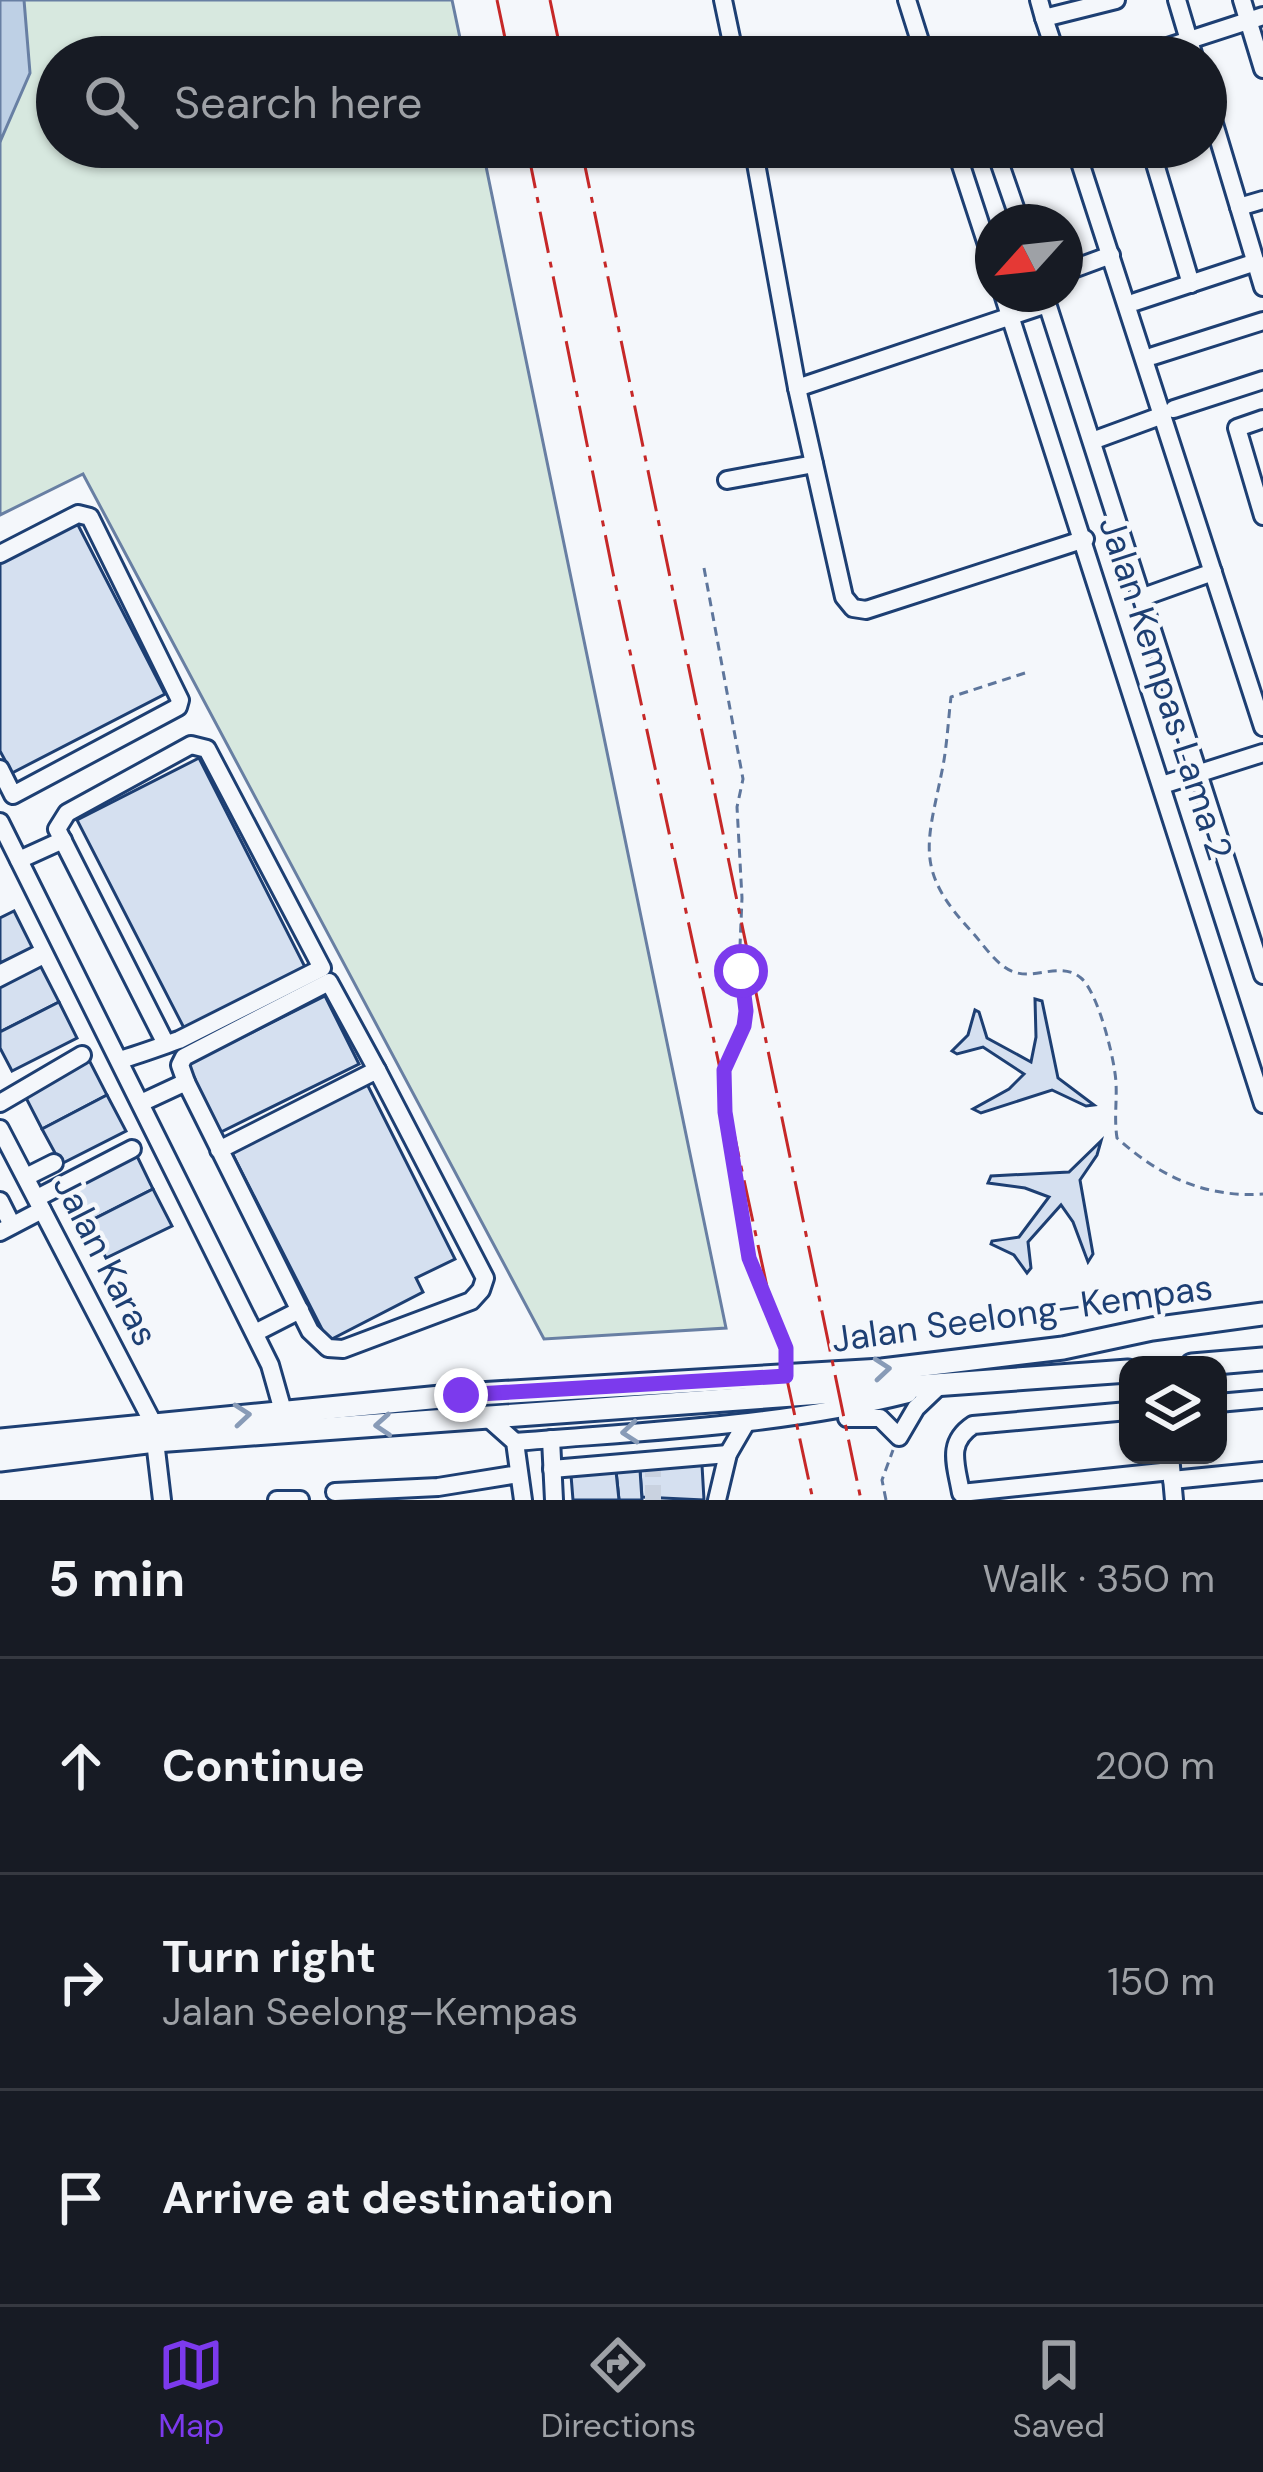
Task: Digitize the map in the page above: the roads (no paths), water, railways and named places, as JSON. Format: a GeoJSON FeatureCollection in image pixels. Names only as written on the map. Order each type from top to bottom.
{"type":"FeatureCollection","features":[{"type":"Feature","properties":{"kind":"main road"},"geometry":{"type":"LineString","coordinates":[[1153,1329],[1230,1304],[1263,1300]]}},
{"type":"Feature","properties":{"kind":"main road","name":"Jalan Seelong–Kempas"},"geometry":{"type":"LineString","coordinates":[[0,1460],[283,1411],[461,1395],[882,1370],[1063,1348],[1153,1329],[1263,1314]]}},
{"type":"Feature","properties":{"kind":"main road","name":"Jalan Seelong–Kempas"},"geometry":{"type":"LineString","coordinates":[[1227,1362],[1263,1359]]}},
{"type":"Feature","properties":{"kind":"main road","name":"Jalan Seelong–Kempas"},"geometry":{"type":"LineString","coordinates":[[0,1440],[488,1418],[1119,1372]]}},
{"type":"Feature","properties":{"kind":"street"},"geometry":{"type":"LineString","coordinates":[[723,0],[731,36]]}},
{"type":"Feature","properties":{"kind":"street"},"geometry":{"type":"LineString","coordinates":[[907,0],[918,36]]}},
{"type":"Feature","properties":{"kind":"street"},"geometry":{"type":"LineString","coordinates":[[1042,9],[1116,0]]}},
{"type":"Feature","properties":{"kind":"street"},"geometry":{"type":"LineString","coordinates":[[1178,0],[1188,36]]}},
{"type":"Feature","properties":{"kind":"street"},"geometry":{"type":"LineString","coordinates":[[1242,0],[1256,19],[1263,69]]}},
{"type":"Feature","properties":{"kind":"street"},"geometry":{"type":"LineString","coordinates":[[1218,36],[1256,19]]}},
{"type":"Feature","properties":{"kind":"street"},"geometry":{"type":"LineString","coordinates":[[1227,167],[1263,287]]}},
{"type":"Feature","properties":{"kind":"street"},"geometry":{"type":"LineString","coordinates":[[757,168],[797,388],[840,584],[853,608],[866,610],[1085,539]]}},
{"type":"Feature","properties":{"kind":"street"},"geometry":{"type":"LineString","coordinates":[[962,168],[975,208]]}},
{"type":"Feature","properties":{"kind":"street"},"geometry":{"type":"LineString","coordinates":[[1001,168],[1014,204]]}},
{"type":"Feature","properties":{"kind":"street"},"geometry":{"type":"LineString","coordinates":[[1082,168],[1168,412],[1263,727]]}},
{"type":"Feature","properties":{"kind":"street"},"geometry":{"type":"LineString","coordinates":[[1156,168],[1191,284]]}},
{"type":"Feature","properties":{"kind":"street"},"geometry":{"type":"LineString","coordinates":[[1239,207],[1263,200]]}},
{"type":"Feature","properties":{"kind":"street"},"geometry":{"type":"LineString","coordinates":[[1083,265],[1111,255]]}},
{"type":"Feature","properties":{"kind":"street"},"geometry":{"type":"LineString","coordinates":[[1135,302],[1256,262]]}},
{"type":"Feature","properties":{"kind":"street","name":"Jalan Kempas Lama 2"},"geometry":{"type":"LineString","coordinates":[[1009,312],[1263,1104]]}},
{"type":"Feature","properties":{"kind":"street"},"geometry":{"type":"LineString","coordinates":[[797,388],[1018,312]]}},
{"type":"Feature","properties":{"kind":"street"},"geometry":{"type":"LineString","coordinates":[[1050,312],[1198,775],[1257,933],[1263,975]]}},
{"type":"Feature","properties":{"kind":"street"},"geometry":{"type":"LineString","coordinates":[[1153,356],[1263,321]]}},
{"type":"Feature","properties":{"kind":"street"},"geometry":{"type":"LineString","coordinates":[[1092,441],[1263,380]]}},
{"type":"Feature","properties":{"kind":"street"},"geometry":{"type":"LineString","coordinates":[[1263,419],[1237,428],[1263,516]]}},
{"type":"Feature","properties":{"kind":"street"},"geometry":{"type":"LineString","coordinates":[[727,480],[814,464]]}},
{"type":"Feature","properties":{"kind":"street"},"geometry":{"type":"LineString","coordinates":[[0,554],[79,514],[90,517],[180,700],[178,706],[6,798],[0,769]]}},
{"type":"Feature","properties":{"kind":"street"},"geometry":{"type":"LineString","coordinates":[[1143,597],[1213,572]]}},
{"type":"Feature","properties":{"kind":"street"},"geometry":{"type":"LineString","coordinates":[[166,1044],[57,830],[67,813],[191,745],[200,745],[206,749],[377,1070],[485,1278],[482,1290],[471,1300],[344,1349],[328,1348],[310,1331],[186,1082],[181,1065],[184,1057],[326,975]]}},
{"type":"Feature","properties":{"kind":"street"},"geometry":{"type":"LineString","coordinates":[[1162,785],[1263,753]]}},
{"type":"Feature","properties":{"kind":"street"},"geometry":{"type":"LineString","coordinates":[[0,822],[255,1333],[278,1386],[283,1411]]}},
{"type":"Feature","properties":{"kind":"street"},"geometry":{"type":"LineString","coordinates":[[20,860],[63,840]]}},
{"type":"Feature","properties":{"kind":"street"},"geometry":{"type":"LineString","coordinates":[[120,1060],[326,975]]}},
{"type":"Feature","properties":{"kind":"street"},"geometry":{"type":"LineString","coordinates":[[0,1103],[82,1054]]}},
{"type":"Feature","properties":{"kind":"street"},"geometry":{"type":"LineString","coordinates":[[219,1150],[377,1070]]}},
{"type":"Feature","properties":{"kind":"street"},"geometry":{"type":"LineString","coordinates":[[142,1102],[186,1082]]}},
{"type":"Feature","properties":{"kind":"street","name":"Jalan Karas"},"geometry":{"type":"LineString","coordinates":[[0,1129],[154,1432]]}},
{"type":"Feature","properties":{"kind":"street"},"geometry":{"type":"LineString","coordinates":[[0,1201],[6,1228],[132,1149]]}},
{"type":"Feature","properties":{"kind":"street"},"geometry":{"type":"LineString","coordinates":[[26,1178],[54,1163]]}},
{"type":"Feature","properties":{"kind":"street"},"geometry":{"type":"LineString","coordinates":[[255,1333],[299,1310]]}},
{"type":"Feature","properties":{"kind":"street"},"geometry":{"type":"LineString","coordinates":[[746,1423],[863,1406],[938,1387]]}},
{"type":"Feature","properties":{"kind":"street"},"geometry":{"type":"LineString","coordinates":[[515,1442],[871,1416],[880,1418],[899,1437],[916,1408],[938,1387]]}},
{"type":"Feature","properties":{"kind":"street"},"geometry":{"type":"LineString","coordinates":[[1227,1402],[1263,1399]]}},
{"type":"Feature","properties":{"kind":"street"},"geometry":{"type":"LineString","coordinates":[[1119,1412],[973,1425],[958,1435],[953,1446],[961,1493],[1171,1469],[1263,1471]]}},
{"type":"Feature","properties":{"kind":"street"},"geometry":{"type":"LineString","coordinates":[[488,1418],[515,1442],[523,1500]]}},
{"type":"Feature","properties":{"kind":"street"},"geometry":{"type":"LineString","coordinates":[[718,1500],[728,1454],[746,1423]]}},
{"type":"Feature","properties":{"kind":"street"},"geometry":{"type":"LineString","coordinates":[[154,1432],[162,1500]]}},
{"type":"Feature","properties":{"kind":"street"},"geometry":{"type":"LineString","coordinates":[[551,1439],[554,1500]]}},
{"type":"Feature","properties":{"kind":"street"},"geometry":{"type":"LineString","coordinates":[[552,1468],[728,1454]]}},
{"type":"Feature","properties":{"kind":"street"},"geometry":{"type":"LineString","coordinates":[[1171,1469],[1174,1500]]}},
{"type":"Feature","properties":{"kind":"street"},"geometry":{"type":"LineString","coordinates":[[334,1492],[439,1493],[519,1474]]}},
{"type":"Feature","properties":{"kind":"street"},"geometry":{"type":"LineString","coordinates":[[277,1500],[300,1500]]}},
{"type":"Feature","properties":{"kind":"water"},"geometry":{"type":"Polygon","coordinates":[[[0,0],[24,0],[30,73],[0,142],[0,0]]]}},
{"type":"Feature","properties":{"kind":"tunnel"},"geometry":{"type":"LineString","coordinates":[[653,1461],[653,1500]]}}]}
